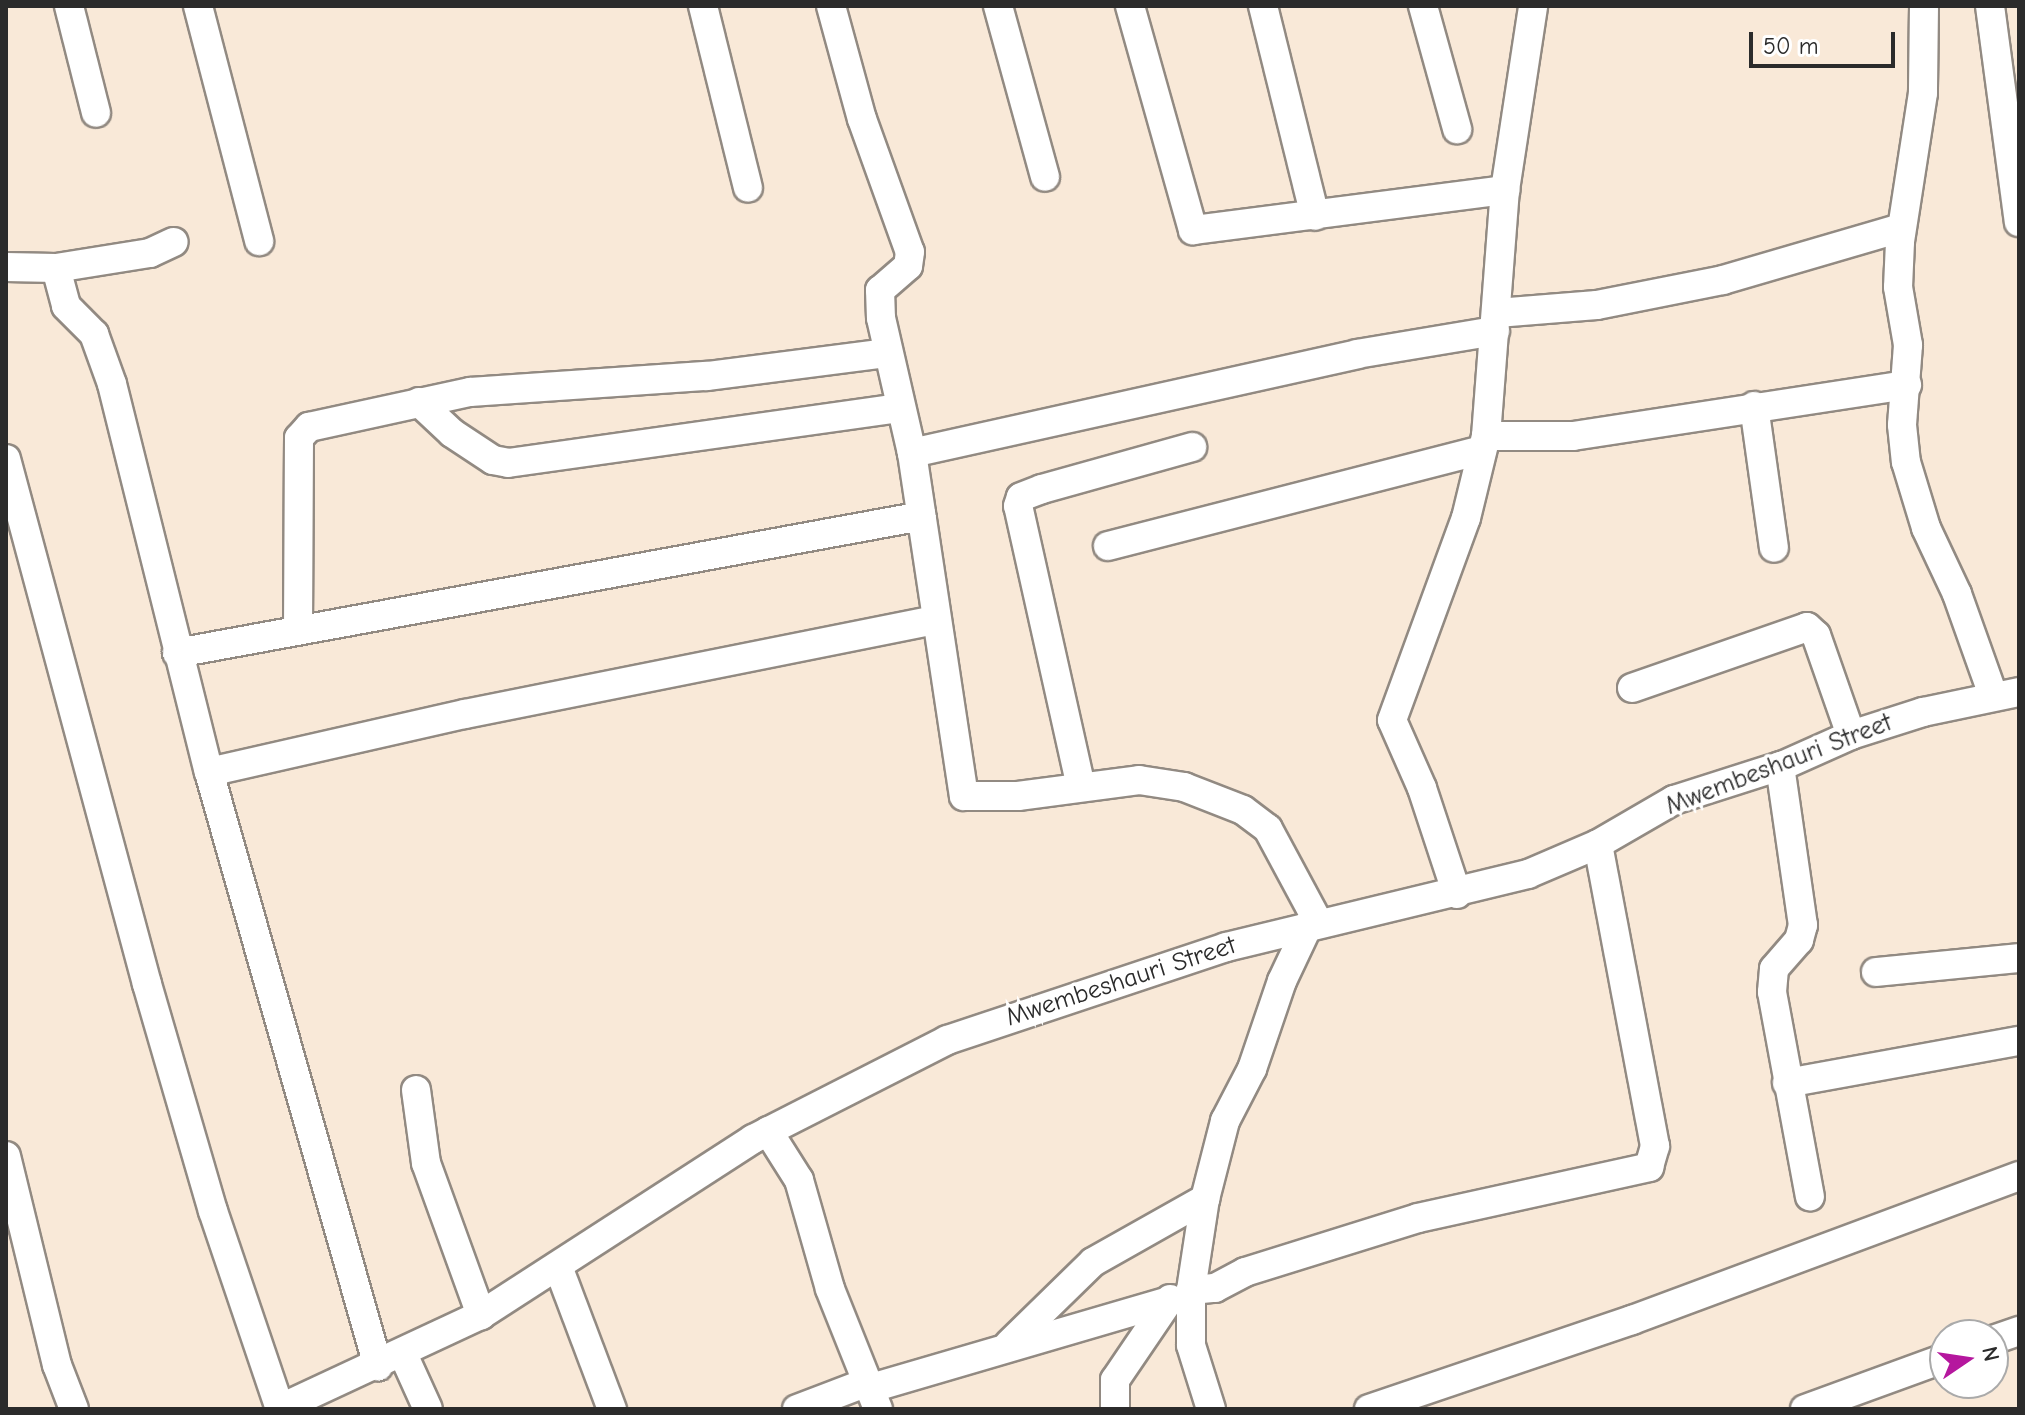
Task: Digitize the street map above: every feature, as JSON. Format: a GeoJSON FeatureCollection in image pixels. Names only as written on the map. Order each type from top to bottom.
{"type":"FeatureCollection","features":[{"type":"Feature","properties":{"kind":"street"},"geometry":{"type":"LineString","coordinates":[[69,6],[96,113]]}},
{"type":"Feature","properties":{"kind":"street"},"geometry":{"type":"LineString","coordinates":[[198,6],[259,241]]}},
{"type":"Feature","properties":{"kind":"street"},"geometry":{"type":"LineString","coordinates":[[703,6],[748,188]]}},
{"type":"Feature","properties":{"kind":"street"},"geometry":{"type":"LineString","coordinates":[[831,6],[862,119],[910,252],[908,266],[880,290],[886,353],[912,453],[934,620],[964,796],[1006,797],[1139,780],[1184,787],[1243,810],[1268,829],[1284,851],[1314,923],[1282,981],[1257,1057],[1225,1121],[1184,1289],[1195,1368],[1211,1409]]}},
{"type":"Feature","properties":{"kind":"street"},"geometry":{"type":"LineString","coordinates":[[998,6],[1045,177]]}},
{"type":"Feature","properties":{"kind":"street"},"geometry":{"type":"LineString","coordinates":[[1130,6],[1189,226],[1199,232],[1505,190]]}},
{"type":"Feature","properties":{"kind":"street"},"geometry":{"type":"LineString","coordinates":[[1263,6],[1315,216]]}},
{"type":"Feature","properties":{"kind":"street"},"geometry":{"type":"LineString","coordinates":[[1423,6],[1457,129]]}},
{"type":"Feature","properties":{"kind":"street"},"geometry":{"type":"LineString","coordinates":[[1457,894],[1422,788],[1392,720],[1466,518],[1484,443],[1505,190],[1533,6]]}},
{"type":"Feature","properties":{"kind":"street"},"geometry":{"type":"LineString","coordinates":[[1924,6],[1923,93],[1901,228],[1898,287],[1908,345],[1902,425],[1906,462],[1926,528],[2006,693]]}},
{"type":"Feature","properties":{"kind":"street"},"geometry":{"type":"LineString","coordinates":[[1990,6],[2019,222]]}},
{"type":"Feature","properties":{"kind":"street"},"geometry":{"type":"LineString","coordinates":[[912,453],[1496,322],[1723,280],[1901,228]]}},
{"type":"Feature","properties":{"kind":"street"},"geometry":{"type":"LineString","coordinates":[[6,267],[56,268],[150,253],[174,242]]}},
{"type":"Feature","properties":{"kind":"street"},"geometry":{"type":"LineString","coordinates":[[56,268],[66,306],[94,334],[108,370],[209,772],[390,1360],[428,1409]]}},
{"type":"Feature","properties":{"kind":"street"},"geometry":{"type":"LineString","coordinates":[[298,629],[299,438],[326,419],[470,392],[707,376],[886,353]]}},
{"type":"Feature","properties":{"kind":"street"},"geometry":{"type":"LineString","coordinates":[[1108,546],[1484,443],[1573,436],[1907,385]]}},
{"type":"Feature","properties":{"kind":"street"},"geometry":{"type":"LineString","coordinates":[[419,402],[452,433],[493,460],[508,463],[900,408]]}},
{"type":"Feature","properties":{"kind":"street"},"geometry":{"type":"LineString","coordinates":[[1754,406],[1774,548]]}},
{"type":"Feature","properties":{"kind":"street"},"geometry":{"type":"LineString","coordinates":[[1081,787],[1018,506],[1021,497],[1042,489],[1192,447]]}},
{"type":"Feature","properties":{"kind":"street"},"geometry":{"type":"LineString","coordinates":[[6,459],[170,1065],[280,1409]]}},
{"type":"Feature","properties":{"kind":"street"},"geometry":{"type":"LineString","coordinates":[[177,653],[298,629],[381,619],[922,516]]}},
{"type":"Feature","properties":{"kind":"street"},"geometry":{"type":"LineString","coordinates":[[209,772],[465,714],[934,620]]}},
{"type":"Feature","properties":{"kind":"street"},"geometry":{"type":"LineString","coordinates":[[1632,688],[1807,627],[1816,635],[1851,735]]}},
{"type":"Feature","properties":{"kind":"street","name":"Mwembeshauri Street"},"geometry":{"type":"LineString","coordinates":[[280,1409],[481,1315],[559,1269],[639,1209],[768,1131],[947,1040],[1314,923],[1457,894],[1528,874],[1598,844],[1674,800],[1780,766],[1851,735],[2006,693]]}},
{"type":"Feature","properties":{"kind":"street"},"geometry":{"type":"LineString","coordinates":[[1780,766],[1804,905],[1799,940],[1774,969],[1772,992],[1810,1197]]}},
{"type":"Feature","properties":{"kind":"street"},"geometry":{"type":"LineString","coordinates":[[797,1409],[870,1394],[1009,1344],[1184,1289],[1215,1288],[1245,1272],[1418,1218],[1649,1167],[1655,1146],[1598,844]]}},
{"type":"Feature","properties":{"kind":"street"},"geometry":{"type":"LineString","coordinates":[[1876,972],[2019,958]]}},
{"type":"Feature","properties":{"kind":"street"},"geometry":{"type":"LineString","coordinates":[[1787,1083],[2019,1041]]}},
{"type":"Feature","properties":{"kind":"street"},"geometry":{"type":"LineString","coordinates":[[416,1090],[426,1163],[481,1315]]}},
{"type":"Feature","properties":{"kind":"street"},"geometry":{"type":"LineString","coordinates":[[768,1131],[799,1180],[830,1289],[870,1394]]}},
{"type":"Feature","properties":{"kind":"street"},"geometry":{"type":"LineString","coordinates":[[6,1156],[57,1365],[74,1409]]}},
{"type":"Feature","properties":{"kind":"street"},"geometry":{"type":"LineString","coordinates":[[1369,1409],[1632,1320],[2019,1176]]}},
{"type":"Feature","properties":{"kind":"street"},"geometry":{"type":"LineString","coordinates":[[1009,1344],[1093,1262],[1205,1199]]}},
{"type":"Feature","properties":{"kind":"street"},"geometry":{"type":"LineString","coordinates":[[559,1269],[612,1409]]}},
{"type":"Feature","properties":{"kind":"street"},"geometry":{"type":"LineString","coordinates":[[1115,1409],[1115,1380],[1184,1289]]}},
{"type":"Feature","properties":{"kind":"street"},"geometry":{"type":"LineString","coordinates":[[1805,1409],[1929,1364]]}}]}
